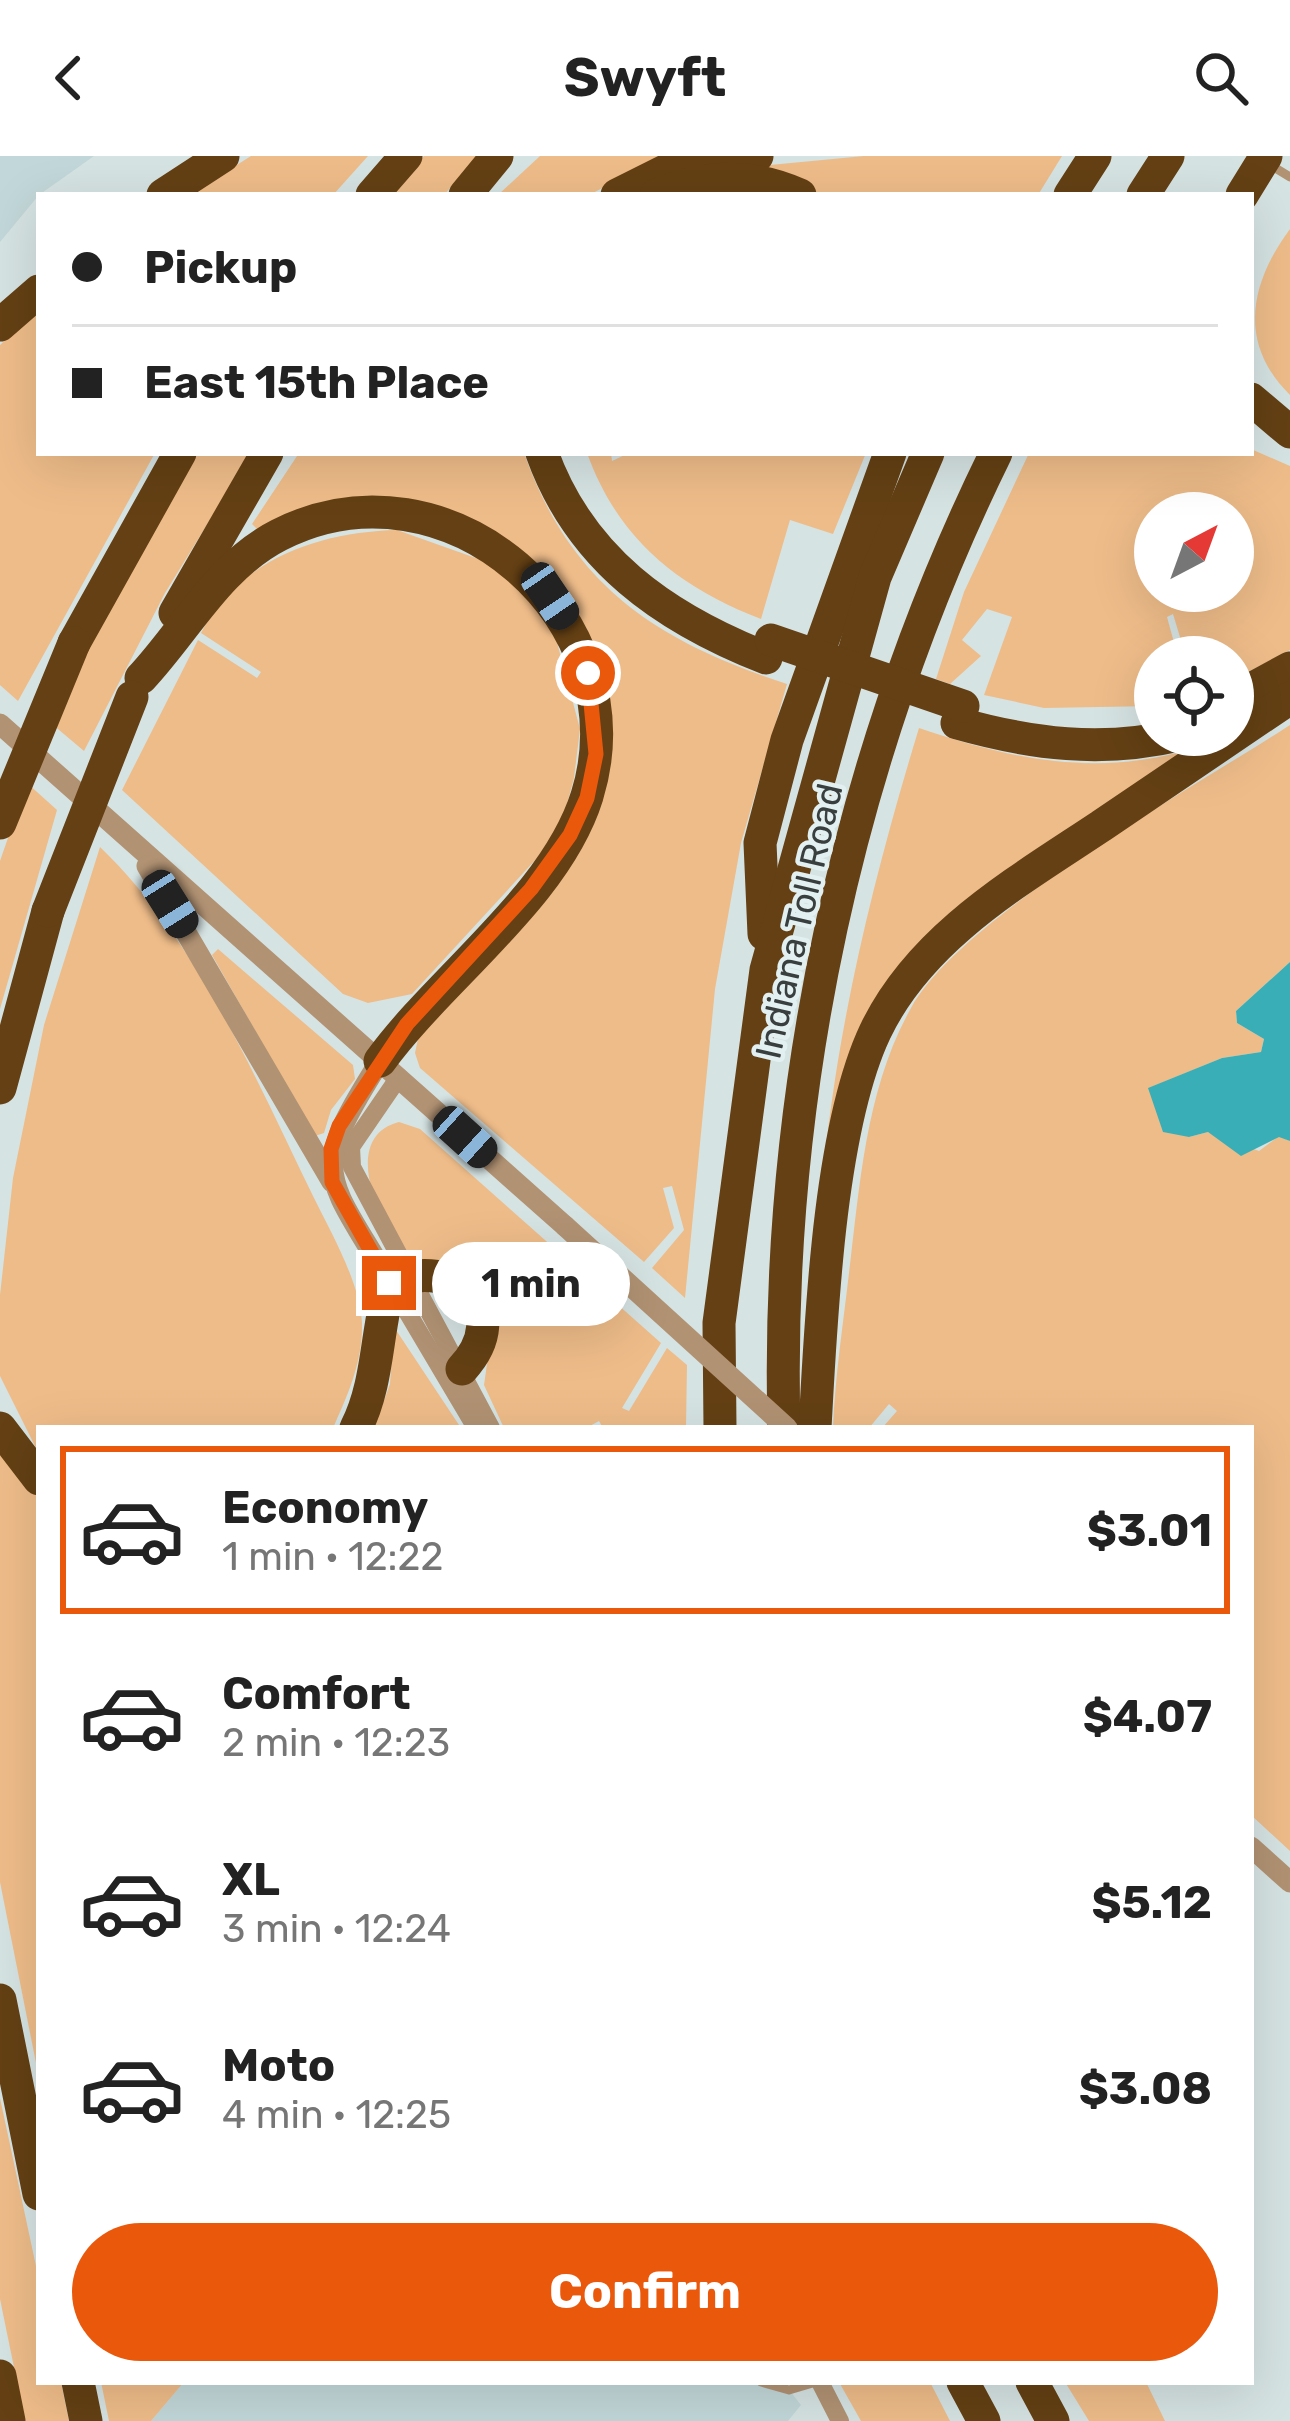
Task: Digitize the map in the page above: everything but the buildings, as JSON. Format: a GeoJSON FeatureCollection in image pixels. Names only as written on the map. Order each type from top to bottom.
{"type":"FeatureCollection","features":[{"type":"Feature","properties":{"kind":"highway"},"geometry":{"type":"LineString","coordinates":[[168,192],[223,156]]}},
{"type":"Feature","properties":{"kind":"highway"},"geometry":{"type":"LineString","coordinates":[[375,192],[406,156]]}},
{"type":"Feature","properties":{"kind":"highway"},"geometry":{"type":"LineString","coordinates":[[467,192],[497,156]]}},
{"type":"Feature","properties":{"kind":"highway"},"geometry":{"type":"LineString","coordinates":[[623,192],[668,169],[757,156]]}},
{"type":"Feature","properties":{"kind":"highway"},"geometry":{"type":"LineString","coordinates":[[1072,192],[1096,156]]}},
{"type":"Feature","properties":{"kind":"highway"},"geometry":{"type":"LineString","coordinates":[[1145,192],[1168,156]]}},
{"type":"Feature","properties":{"kind":"highway"},"geometry":{"type":"LineString","coordinates":[[1245,192],[1273,165]]}},
{"type":"Feature","properties":{"kind":"highway"},"geometry":{"type":"LineString","coordinates":[[665,192],[709,178],[747,179],[790,192]]}},
{"type":"Feature","properties":{"kind":"highway"},"geometry":{"type":"LineString","coordinates":[[0,325],[36,294]]}},
{"type":"Feature","properties":{"kind":"highway"},"geometry":{"type":"LineString","coordinates":[[1254,402],[1290,432]]}},
{"type":"Feature","properties":{"kind":"highway"},"geometry":{"type":"LineString","coordinates":[[0,823],[74,643],[178,456]]}},
{"type":"Feature","properties":{"kind":"highway"},"geometry":{"type":"LineString","coordinates":[[0,1088],[48,911],[137,688],[197,569],[265,456]]}},
{"type":"Feature","properties":{"kind":"highway"},"geometry":{"type":"LineString","coordinates":[[543,456],[575,522],[630,582],[680,620],[1063,746],[1134,739]]}},
{"type":"Feature","properties":{"kind":"highway"},"geometry":{"type":"LineString","coordinates":[[565,456],[599,521],[656,581],[769,649]]}},
{"type":"Feature","properties":{"kind":"highway"},"geometry":{"type":"LineString","coordinates":[[766,970],[760,843],[794,719],[889,456]]}},
{"type":"Feature","properties":{"kind":"highway","name":"Indiana Toll Road"},"geometry":{"type":"LineString","coordinates":[[720,1425],[719,1323],[766,970],[875,577],[927,456]]}},
{"type":"Feature","properties":{"kind":"highway","name":"Indiana Toll Road"},"geometry":{"type":"LineString","coordinates":[[785,1425],[789,1220],[814,1007],[851,843],[884,737],[933,596],[995,456]]}},
{"type":"Feature","properties":{"kind":"highway"},"geometry":{"type":"LineString","coordinates":[[137,688],[224,576],[250,553],[314,521],[363,513],[428,518],[486,542],[550,596],[574,632],[596,712],[596,754],[579,816],[548,870],[407,1024],[389,1069]]}},
{"type":"Feature","properties":{"kind":"highway"},"geometry":{"type":"LineString","coordinates":[[1254,688],[1290,668]]}},
{"type":"Feature","properties":{"kind":"highway"},"geometry":{"type":"LineString","coordinates":[[1254,709],[1290,695]]}},
{"type":"Feature","properties":{"kind":"highway"},"geometry":{"type":"LineString","coordinates":[[815,1425],[820,1324],[854,1099],[874,1034],[899,992],[926,958],[987,903],[1290,695]]}},
{"type":"Feature","properties":{"kind":"highway"},"geometry":{"type":"LineString","coordinates":[[960,714],[1068,727],[1134,722]]}},
{"type":"Feature","properties":{"kind":"highway"},"geometry":{"type":"LineString","coordinates":[[357,1425],[374,1372],[379,1321],[399,1279],[423,1272],[453,1278],[475,1299],[482,1328],[462,1369]]}},
{"type":"Feature","properties":{"kind":"highway"},"geometry":{"type":"LineString","coordinates":[[0,1428],[36,1475]]}},
{"type":"Feature","properties":{"kind":"highway"},"geometry":{"type":"LineString","coordinates":[[0,2000],[36,2179]]}},
{"type":"Feature","properties":{"kind":"highway"},"geometry":{"type":"LineString","coordinates":[[0,2376],[9,2421]]}},
{"type":"Feature","properties":{"kind":"highway"},"geometry":{"type":"LineString","coordinates":[[79,2385],[86,2421]]}},
{"type":"Feature","properties":{"kind":"highway"},"geometry":{"type":"LineString","coordinates":[[965,2385],[984,2421]]}},
{"type":"Feature","properties":{"kind":"highway"},"geometry":{"type":"LineString","coordinates":[[1034,2385],[1053,2421]]}},
{"type":"Feature","properties":{"kind":"street"},"geometry":{"type":"LineString","coordinates":[[0,724],[782,1425]]}},
{"type":"Feature","properties":{"kind":"street"},"geometry":{"type":"LineString","coordinates":[[134,845],[332,1182],[462,1369],[490,1425]]}},
{"type":"Feature","properties":{"kind":"street"},"geometry":{"type":"LineString","coordinates":[[332,1182],[331,1149],[339,1126],[389,1069]]}},
{"type":"Feature","properties":{"kind":"street"},"geometry":{"type":"LineString","coordinates":[[389,1069],[351,1147],[352,1167],[399,1279],[474,1425]]}},
{"type":"Feature","properties":{"kind":"street"},"geometry":{"type":"LineString","coordinates":[[1254,1850],[1290,1882]]}},
{"type":"Feature","properties":{"kind":"street"},"geometry":{"type":"LineString","coordinates":[[820,2385],[840,2421]]}},
{"type":"Feature","properties":{"kind":"lane"},"geometry":{"type":"LineString","coordinates":[[772,2385],[789,2390],[807,2385]]}},
{"type":"Feature","properties":{"kind":"shaded area"},"geometry":{"type":"Polygon","coordinates":[[[0,156],[94,156],[43,192],[36,192],[36,199],[0,242],[0,156]]]}},
{"type":"Feature","properties":{"kind":"shaded area"},"geometry":{"type":"Polygon","coordinates":[[[251,156],[368,156],[336,192],[194,192],[251,156]]]}},
{"type":"Feature","properties":{"kind":"shaded area"},"geometry":{"type":"Polygon","coordinates":[[[424,156],[477,156],[447,192],[391,192],[424,156]]]}},
{"type":"Feature","properties":{"kind":"shaded area"},"geometry":{"type":"Polygon","coordinates":[[[540,156],[664,156],[595,192],[501,192],[540,156]]]}},
{"type":"Feature","properties":{"kind":"shaded area"},"geometry":{"type":"Polygon","coordinates":[[[864,156],[1062,156],[1040,192],[811,192],[750,167],[864,156]]]}},
{"type":"Feature","properties":{"kind":"shaded area"},"geometry":{"type":"Polygon","coordinates":[[[1290,229],[1290,395],[1262,355],[1255,313],[1266,270],[1290,229]]]}},
{"type":"Feature","properties":{"kind":"shaded area"},"geometry":{"type":"Polygon","coordinates":[[[36,312],[36,456],[153,456],[18,701],[0,685],[0,345],[36,312]]]}},
{"type":"Feature","properties":{"kind":"shaded area"},"geometry":{"type":"Polygon","coordinates":[[[1254,450],[1290,466],[1290,650],[1254,669],[1254,636],[1180,636],[1173,614],[1167,617],[1172,636],[1134,636],[1134,706],[1044,708],[984,695],[1012,617],[987,609],[962,640],[981,656],[950,684],[936,679],[964,592],[1028,456],[1254,456],[1254,450]]]}},
{"type":"Feature","properties":{"kind":"shaded area"},"geometry":{"type":"Polygon","coordinates":[[[196,456],[249,456],[165,593],[84,751],[52,724],[105,616],[196,456]]]}},
{"type":"Feature","properties":{"kind":"shaded area"},"geometry":{"type":"Polygon","coordinates":[[[297,456],[525,456],[567,540],[625,603],[699,649],[787,684],[741,843],[715,989],[685,1298],[652,1268],[684,1230],[672,1186],[663,1188],[674,1228],[644,1262],[420,1068],[415,1053],[419,1034],[555,886],[602,674],[587,629],[557,583],[519,550],[472,520],[258,530],[252,524],[297,456]]]}},
{"type":"Feature","properties":{"kind":"shaded area"},"geometry":{"type":"Polygon","coordinates":[[[588,456],[611,456],[612,461],[623,456],[865,456],[833,534],[790,520],[761,619],[703,592],[654,556],[600,484],[588,456]]]}},
{"type":"Feature","properties":{"kind":"shaded area"},"geometry":{"type":"Polygon","coordinates":[[[397,530],[487,562],[523,589],[554,631],[580,729],[563,819],[538,857],[412,994],[368,1003],[343,994],[122,790],[198,640],[257,678],[261,672],[201,633],[237,586],[259,568],[311,544],[397,530]]]}},
{"type":"Feature","properties":{"kind":"shaded area"},"geometry":{"type":"Polygon","coordinates":[[[1290,725],[1290,962],[1236,1011],[1237,1023],[1264,1039],[1261,1052],[1222,1058],[1149,1088],[1189,1137],[1208,1132],[1259,1151],[1279,1136],[1290,1141],[1290,1851],[1254,1818],[1254,1425],[885,1425],[897,1411],[889,1404],[872,1425],[833,1425],[867,1137],[896,1039],[911,1008],[938,972],[978,934],[1084,855],[1240,756],[1254,756],[1254,747],[1290,725]]]}},
{"type":"Feature","properties":{"kind":"shaded area"},"geometry":{"type":"Polygon","coordinates":[[[919,728],[1052,761],[1119,762],[1180,756],[942,926],[822,1186],[858,955],[919,728]]]}},
{"type":"Feature","properties":{"kind":"shaded area"},"geometry":{"type":"Polygon","coordinates":[[[27,783],[57,810],[0,1009],[0,861],[27,783]]]}},
{"type":"Feature","properties":{"kind":"shaded area"},"geometry":{"type":"Polygon","coordinates":[[[100,847],[135,884],[195,967],[269,1104],[350,1275],[360,1307],[362,1337],[354,1377],[334,1425],[36,1425],[36,1448],[0,1376],[0,1295],[13,1178],[44,1025],[100,847]]]}},
{"type":"Feature","properties":{"kind":"shaded area"},"geometry":{"type":"Polygon","coordinates":[[[218,949],[353,1065],[355,1079],[331,1110],[324,1133],[315,1136],[212,955],[218,949]]]}},
{"type":"Feature","properties":{"kind":"shaded area"},"geometry":{"type":"Polygon","coordinates":[[[399,1122],[420,1129],[661,1343],[622,1408],[629,1411],[667,1348],[687,1365],[686,1425],[601,1425],[599,1421],[592,1425],[503,1425],[484,1385],[494,1315],[414,1263],[390,1231],[371,1188],[368,1166],[370,1147],[380,1132],[399,1122]]]}},
{"type":"Feature","properties":{"kind":"shaded area"},"geometry":{"type":"Polygon","coordinates":[[[394,1327],[459,1425],[375,1425],[390,1384],[394,1327]]]}},
{"type":"Feature","properties":{"kind":"shaded area"},"geometry":{"type":"Polygon","coordinates":[[[0,1455],[36,1494],[36,2063],[0,1882],[0,1455]]]}},
{"type":"Feature","properties":{"kind":"shaded area"},"geometry":{"type":"Polygon","coordinates":[[[0,2098],[36,2266],[36,2385],[62,2385],[69,2421],[25,2421],[0,2299],[0,2098]]]}},
{"type":"Feature","properties":{"kind":"shaded area"},"geometry":{"type":"Polygon","coordinates":[[[102,2385],[181,2385],[151,2421],[109,2421],[102,2385]]]}},
{"type":"Feature","properties":{"kind":"shaded area"},"geometry":{"type":"Polygon","coordinates":[[[181,2385],[785,2385],[801,2405],[788,2421],[151,2421],[181,2385]]]}},
{"type":"Feature","properties":{"kind":"shaded area"},"geometry":{"type":"Polygon","coordinates":[[[841,2385],[932,2385],[950,2421],[861,2421],[841,2385]]]}},
{"type":"Feature","properties":{"kind":"shaded area"},"geometry":{"type":"Polygon","coordinates":[[[1067,2385],[1147,2385],[1165,2421],[1089,2421],[1067,2385]]]}},
{"type":"Feature","properties":{"kind":"water"},"geometry":{"type":"Polygon","coordinates":[[[1290,962],[1290,1141],[1279,1137],[1241,1156],[1208,1132],[1189,1137],[1163,1132],[1148,1088],[1222,1058],[1261,1052],[1264,1039],[1237,1023],[1236,1011],[1290,962]]]}},
{"type":"Feature","properties":{"kind":"route"},"geometry":{"type":"LineString","coordinates":[[389,1283],[332,1182],[331,1149],[339,1126],[407,1024],[548,870],[570,835],[587,798],[596,754],[596,712],[588,673]]}}]}
